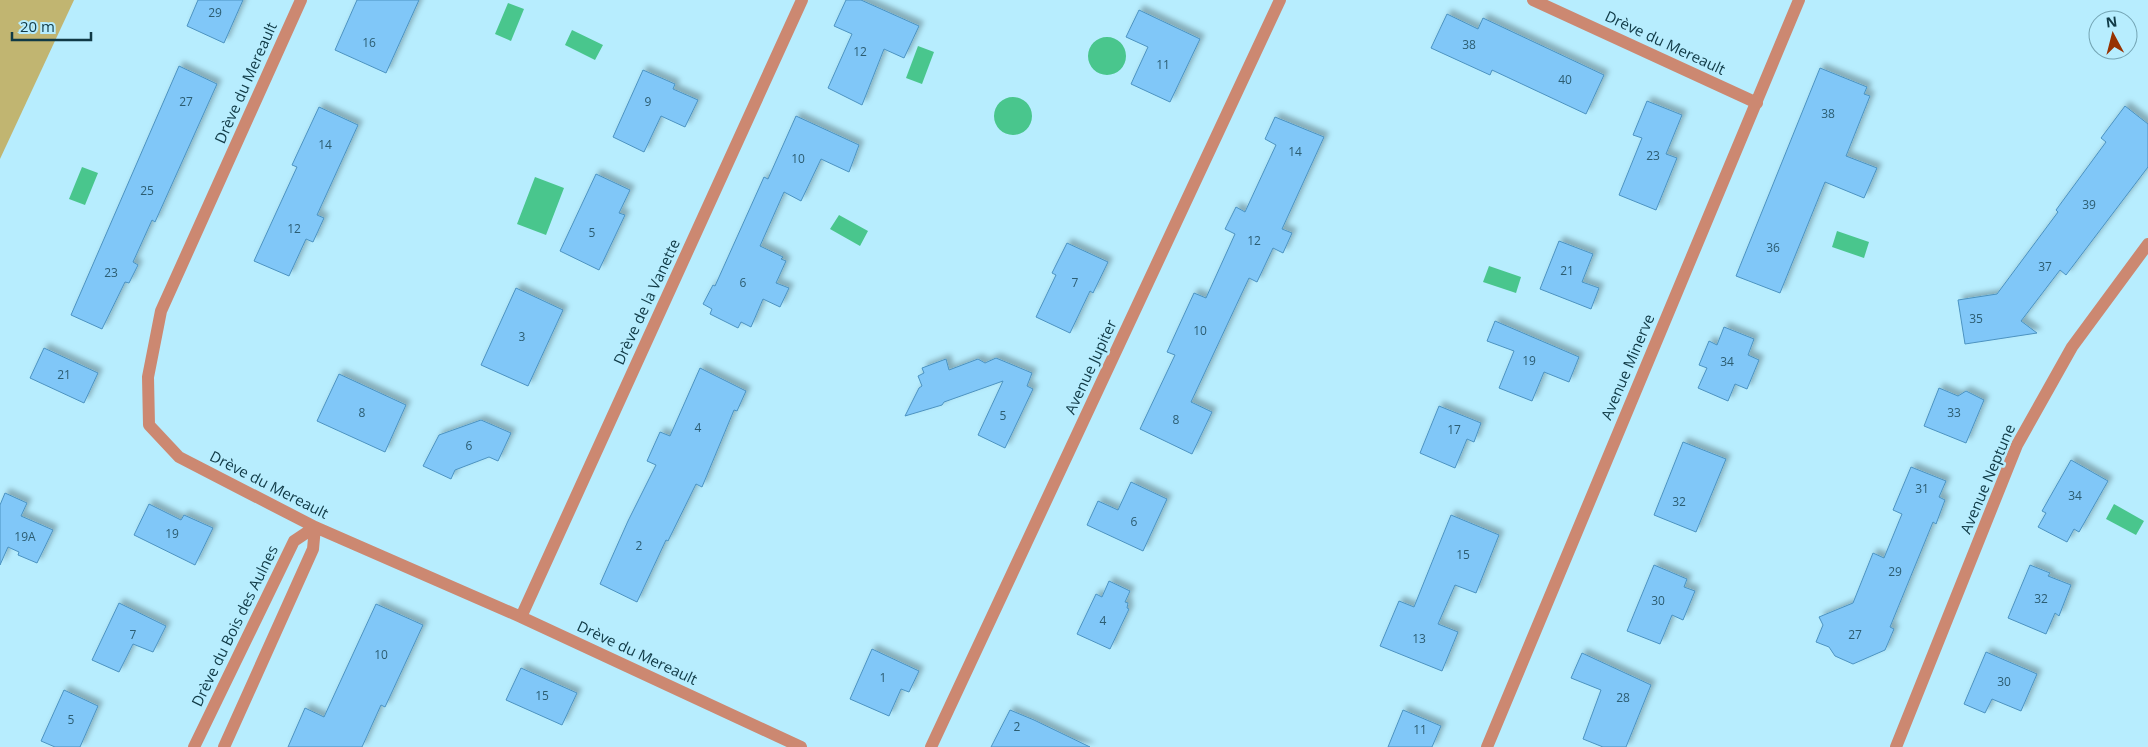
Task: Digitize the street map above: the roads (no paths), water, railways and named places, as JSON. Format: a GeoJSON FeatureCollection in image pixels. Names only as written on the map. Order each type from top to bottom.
{"type":"FeatureCollection","features":[{"type":"Feature","properties":{"kind":"street","name":"Drève du Mereault"},"geometry":{"type":"LineString","coordinates":[[302,0],[161,311],[148,378],[149,425],[179,457],[315,527],[521,617],[801,747]]}},
{"type":"Feature","properties":{"kind":"street","name":"Drève de la Vanette"},"geometry":{"type":"LineString","coordinates":[[521,617],[802,0]]}},
{"type":"Feature","properties":{"kind":"street","name":"Avenue Jupiter"},"geometry":{"type":"LineString","coordinates":[[931,747],[1280,0]]}},
{"type":"Feature","properties":{"kind":"street","name":"Drève du Mereault"},"geometry":{"type":"LineString","coordinates":[[1533,0],[1757,103]]}},
{"type":"Feature","properties":{"kind":"street","name":"Avenue Minerve"},"geometry":{"type":"LineString","coordinates":[[1487,747],[1757,103],[1798,0]]}},
{"type":"Feature","properties":{"kind":"street","name":"Avenue Neptune"},"geometry":{"type":"LineString","coordinates":[[1896,747],[2017,445],[2072,347],[2146,251]]}},
{"type":"Feature","properties":{"kind":"street","name":"Drève du Bois des Aulnes"},"geometry":{"type":"LineString","coordinates":[[194,747],[294,541],[315,527]]}},
{"type":"Feature","properties":{"kind":"street"},"geometry":{"type":"LineString","coordinates":[[224,747],[313,549],[315,527]]}}]}
